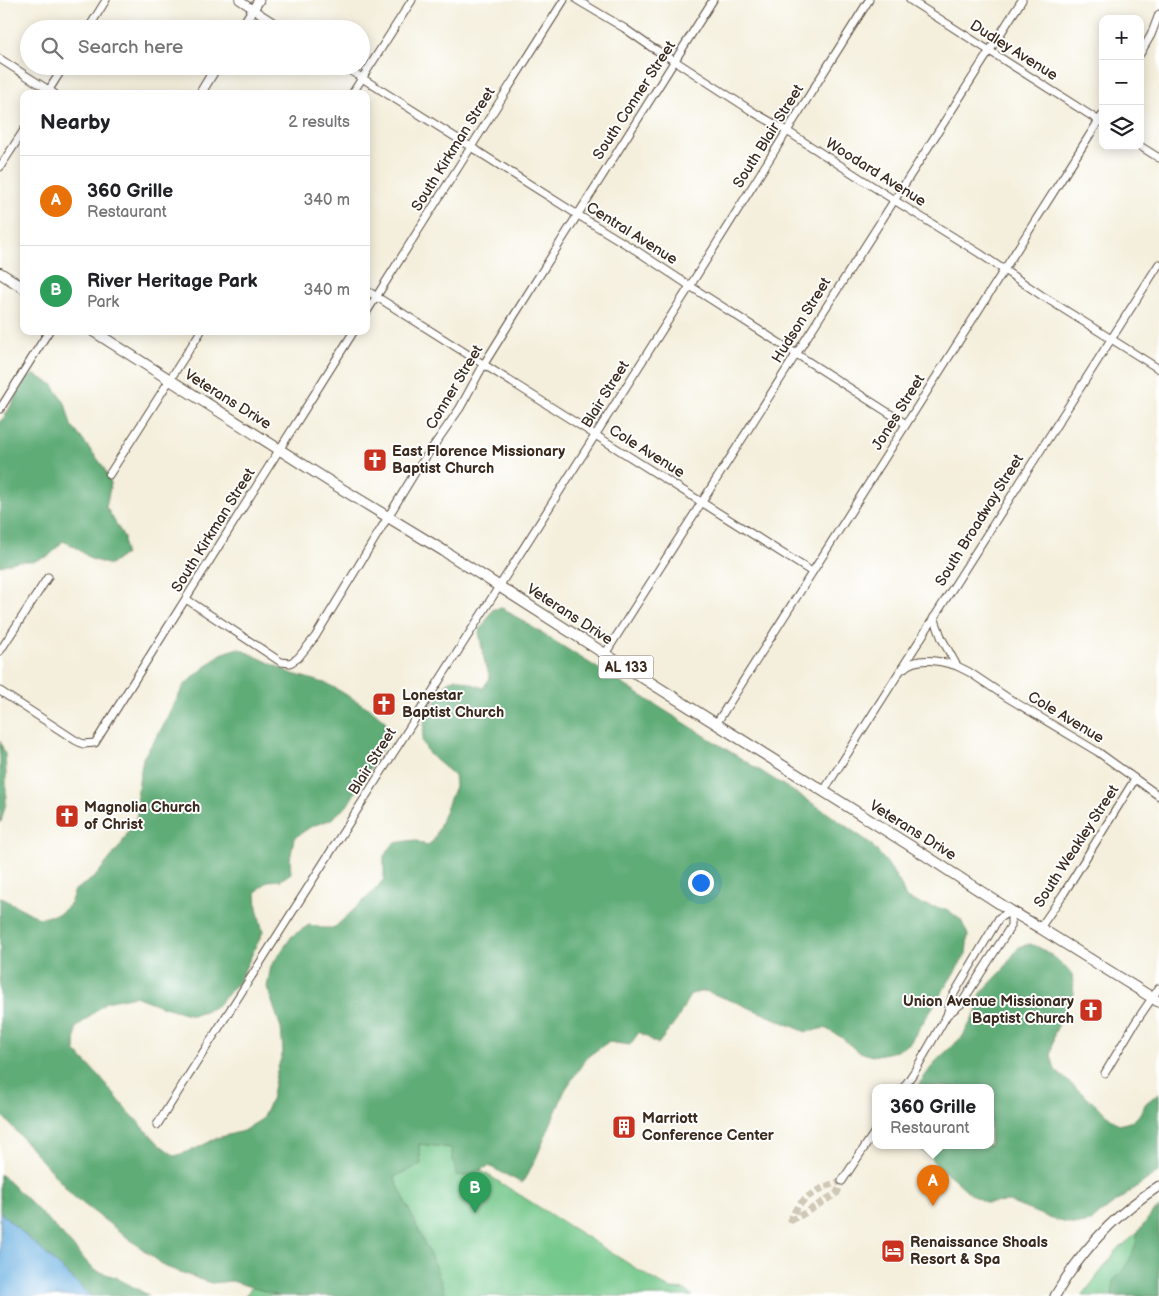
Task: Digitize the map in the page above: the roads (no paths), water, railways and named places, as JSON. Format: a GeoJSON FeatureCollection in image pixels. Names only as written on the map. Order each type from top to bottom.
{"type":"FeatureCollection","features":[{"type":"Feature","properties":{"kind":"main road"},"geometry":{"type":"LineString","coordinates":[[247,20],[259,0]]}},
{"type":"Feature","properties":{"kind":"main road"},"geometry":{"type":"LineString","coordinates":[[202,90],[212,75]]}},
{"type":"Feature","properties":{"kind":"main road"},"geometry":{"type":"LineString","coordinates":[[0,273],[20,286]]}},
{"type":"Feature","properties":{"kind":"main road","name":"Veterans Drive"},"geometry":{"type":"LineString","coordinates":[[99,335],[1011,911],[1156,1000]]}},
{"type":"Feature","properties":{"kind":"main road"},"geometry":{"type":"LineString","coordinates":[[1055,1296],[1084,1252],[1122,1213],[1159,1186]]}},
{"type":"Feature","properties":{"kind":"street"},"geometry":{"type":"LineString","coordinates":[[94,20],[106,0]]}},
{"type":"Feature","properties":{"kind":"street"},"geometry":{"type":"LineString","coordinates":[[239,0],[270,20]]}},
{"type":"Feature","properties":{"kind":"street"},"geometry":{"type":"LineString","coordinates":[[370,66],[412,0]]}},
{"type":"Feature","properties":{"kind":"street","name":"South Kirkman Street"},"geometry":{"type":"LineString","coordinates":[[370,306],[564,0]]}},
{"type":"Feature","properties":{"kind":"street","name":"Woodard Avenue"},"geometry":{"type":"LineString","coordinates":[[577,0],[624,28],[754,113],[787,131],[1159,369]]}},
{"type":"Feature","properties":{"kind":"street","name":"South Conner Street"},"geometry":{"type":"LineString","coordinates":[[578,215],[713,0]]}},
{"type":"Feature","properties":{"kind":"street","name":"South Blair Street"},"geometry":{"type":"LineString","coordinates":[[690,286],[869,0]]}},
{"type":"Feature","properties":{"kind":"street","name":"Dudley Avenue"},"geometry":{"type":"LineString","coordinates":[[910,0],[1099,118]]}},
{"type":"Feature","properties":{"kind":"street","name":"Hudson Street"},"geometry":{"type":"LineString","coordinates":[[605,654],[1022,0]]}},
{"type":"Feature","properties":{"kind":"street"},"geometry":{"type":"LineString","coordinates":[[1144,47],[1159,14]]}},
{"type":"Feature","properties":{"kind":"street"},"geometry":{"type":"LineString","coordinates":[[0,59],[20,72]]}},
{"type":"Feature","properties":{"kind":"street"},"geometry":{"type":"LineString","coordinates":[[24,75],[47,90]]}},
{"type":"Feature","properties":{"kind":"street"},"geometry":{"type":"LineString","coordinates":[[51,90],[59,75]]}},
{"type":"Feature","properties":{"kind":"street","name":"Central Avenue"},"geometry":{"type":"LineString","coordinates":[[358,75],[637,251],[906,424]]}},
{"type":"Feature","properties":{"kind":"street"},"geometry":{"type":"LineString","coordinates":[[354,90],[364,75]]}},
{"type":"Feature","properties":{"kind":"street","name":"Jones Street"},"geometry":{"type":"LineString","coordinates":[[716,724],[1099,122]]}},
{"type":"Feature","properties":{"kind":"street"},"geometry":{"type":"LineString","coordinates":[[0,167],[20,136]]}},
{"type":"Feature","properties":{"kind":"street"},"geometry":{"type":"LineString","coordinates":[[1144,149],[1159,158]]}},
{"type":"Feature","properties":{"kind":"street","name":"Conner Street"},"geometry":{"type":"LineString","coordinates":[[186,599],[281,662],[290,663],[298,658],[315,636],[416,471],[460,408],[484,364],[578,215]]}},
{"type":"Feature","properties":{"kind":"street","name":"South Broadway Street"},"geometry":{"type":"LineString","coordinates":[[823,792],[1159,264]]}},
{"type":"Feature","properties":{"kind":"street","name":"Blair Street"},"geometry":{"type":"LineString","coordinates":[[158,1125],[690,286]]}},
{"type":"Feature","properties":{"kind":"street","name":"Cole Avenue"},"geometry":{"type":"LineString","coordinates":[[370,292],[812,572]]}},
{"type":"Feature","properties":{"kind":"street"},"geometry":{"type":"LineString","coordinates":[[0,410],[47,335]]}},
{"type":"Feature","properties":{"kind":"street"},"geometry":{"type":"LineString","coordinates":[[109,475],[198,335]]}},
{"type":"Feature","properties":{"kind":"street","name":"South Kirkman Street"},"geometry":{"type":"LineString","coordinates":[[0,690],[75,740],[83,744],[95,743],[352,335]]}},
{"type":"Feature","properties":{"kind":"street"},"geometry":{"type":"LineString","coordinates":[[0,651],[48,577]]}},
{"type":"Feature","properties":{"kind":"street"},"geometry":{"type":"LineString","coordinates":[[934,617],[942,639],[957,666]]}},
{"type":"Feature","properties":{"kind":"street","name":"Cole Avenue"},"geometry":{"type":"LineString","coordinates":[[898,675],[907,666],[925,661],[944,662],[957,666],[1098,752],[1159,796]]}},
{"type":"Feature","properties":{"kind":"street","name":"South Weakley Street"},"geometry":{"type":"LineString","coordinates":[[1040,928],[1135,779]]}},
{"type":"Feature","properties":{"kind":"street"},"geometry":{"type":"LineString","coordinates":[[906,1084],[947,1015],[952,996],[999,918],[1011,911]]}},
{"type":"Feature","properties":{"kind":"street"},"geometry":{"type":"LineString","coordinates":[[947,1015],[961,1004],[1011,926],[1011,911]]}},
{"type":"Feature","properties":{"kind":"street"},"geometry":{"type":"LineString","coordinates":[[1105,1072],[1135,1023],[1156,1000],[1159,988]]}},
{"type":"Feature","properties":{"kind":"street"},"geometry":{"type":"LineString","coordinates":[[842,1181],[872,1136]]}},
{"type":"Feature","properties":{"kind":"water"},"geometry":{"type":"Polygon","coordinates":[[[0,1212],[46,1254],[91,1296],[0,1296],[0,1212]]]}},
{"type":"Feature","properties":{"kind":"tunnel"},"geometry":{"type":"LineString","coordinates":[[790,1221],[837,1193],[842,1181]]}},
{"type":"Feature","properties":{"kind":"tunnel"},"geometry":{"type":"LineString","coordinates":[[789,1222],[798,1206],[809,1196],[825,1187],[842,1181]]}},
{"type":"Feature","properties":{"kind":"place","name":"East Florence Missionary Baptist Church"},"geometry":{"type":"Point","coordinates":[375,460]}},
{"type":"Feature","properties":{"kind":"place","name":"Lonestar Baptist Church"},"geometry":{"type":"Point","coordinates":[384,704]}},
{"type":"Feature","properties":{"kind":"place","name":"Magnolia Church of Christ"},"geometry":{"type":"Point","coordinates":[67,816]}},
{"type":"Feature","properties":{"kind":"place","name":"Union Avenue Missionary Baptist Church"},"geometry":{"type":"Point","coordinates":[1091,1010]}},
{"type":"Feature","properties":{"kind":"place","name":"Marriott Conference Center"},"geometry":{"type":"Point","coordinates":[624,1127]}},
{"type":"Feature","properties":{"kind":"place","name":"360 Grille"},"geometry":{"type":"Point","coordinates":[933,1206]}},
{"type":"Feature","properties":{"kind":"place","name":"River Heritage Park"},"geometry":{"type":"Point","coordinates":[475,1213]}},
{"type":"Feature","properties":{"kind":"place","name":"Renaissance Shoals Resort & Spa"},"geometry":{"type":"Point","coordinates":[893,1251]}}]}
